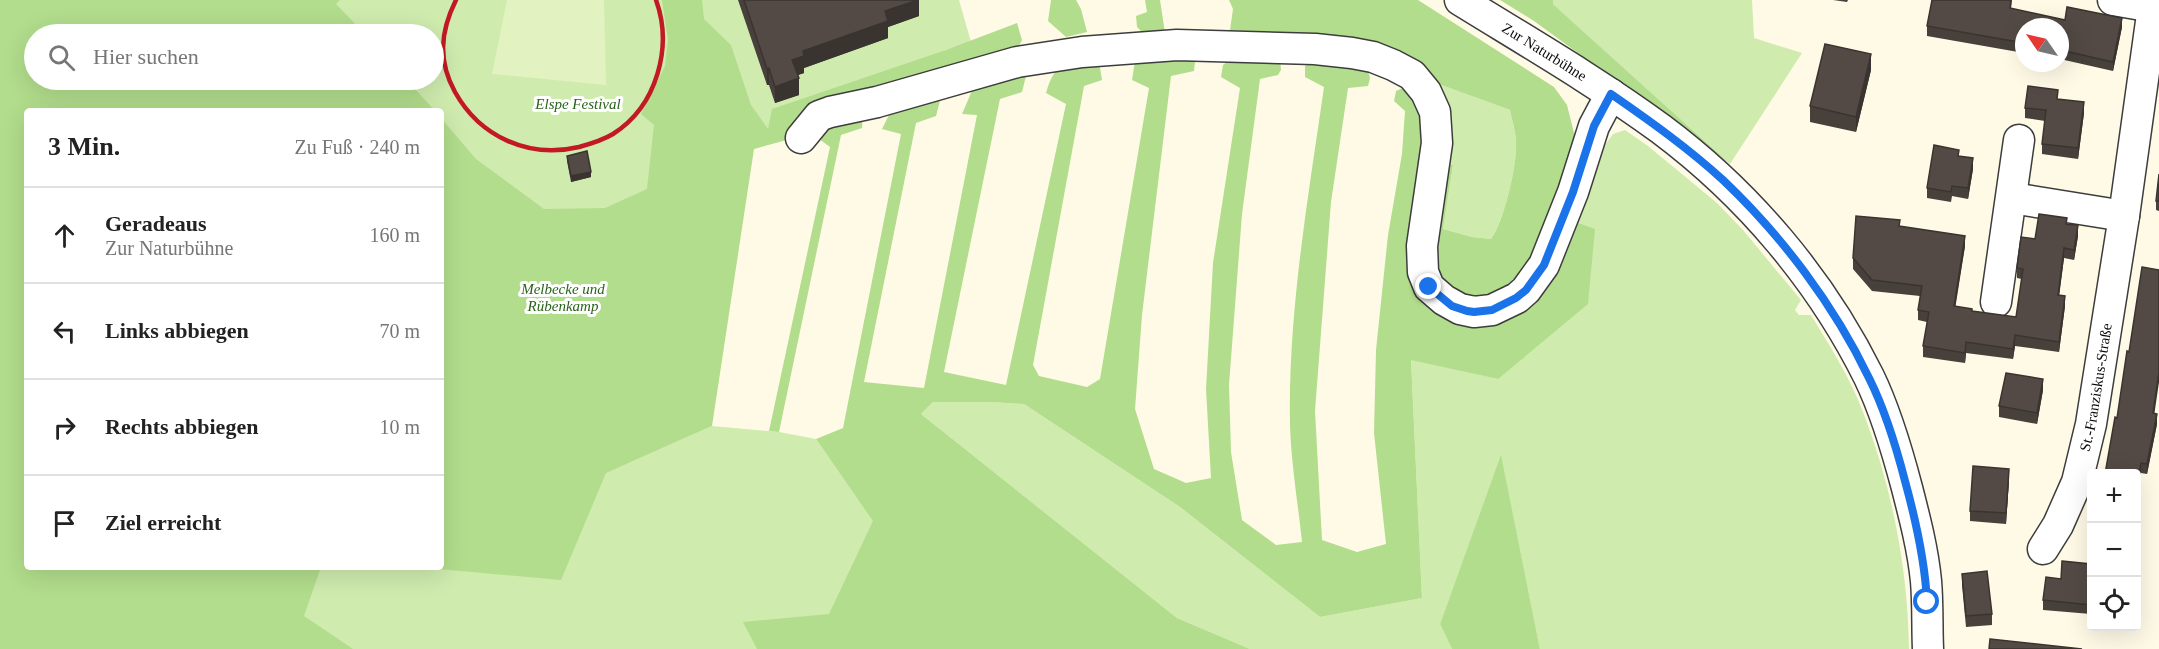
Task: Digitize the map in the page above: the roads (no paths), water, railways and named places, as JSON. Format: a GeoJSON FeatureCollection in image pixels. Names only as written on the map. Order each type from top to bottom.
{"type":"FeatureCollection","features":[{"type":"Feature","properties":{"kind":"street","name":"Zur Naturbühne"},"geometry":{"type":"LineString","coordinates":[[1460,0],[1611,94],[1663,130],[1722,180],[1756,214],[1810,281],[1854,350],[1881,405],[1900,460],[1914,512],[1926,582],[1928,649]]}},
{"type":"Feature","properties":{"kind":"street"},"geometry":{"type":"LineString","coordinates":[[2113,0],[2155,5]]}},
{"type":"Feature","properties":{"kind":"street","name":"St.-Franziskus-Straße"},"geometry":{"type":"LineString","coordinates":[[2043,549],[2069,503],[2084,459],[2124,216],[2155,5]]}},
{"type":"Feature","properties":{"kind":"street"},"geometry":{"type":"LineString","coordinates":[[801,138],[819,116],[830,112],[877,102],[1017,62],[1082,52],[1177,45],[1315,49],[1373,57],[1393,64],[1412,75],[1426,92],[1435,112],[1437,143],[1422,246],[1425,280],[1436,294],[1452,306],[1467,311],[1483,311],[1492,310],[1516,298],[1535,280],[1544,265],[1563,220],[1587,153],[1594,126],[1611,94]]}},
{"type":"Feature","properties":{"kind":"street"},"geometry":{"type":"LineString","coordinates":[[1996,302],[2019,140]]}},
{"type":"Feature","properties":{"kind":"street"},"geometry":{"type":"LineString","coordinates":[[2012,198],[2124,216]]}},
{"type":"Feature","properties":{"kind":"railway"},"geometry":{"type":"LineString","coordinates":[[444,35],[456,0]]}},
{"type":"Feature","properties":{"kind":"railway"},"geometry":{"type":"LineString","coordinates":[[444,58],[455,92],[465,108],[492,132],[524,147],[542,150],[583,146],[613,134],[628,122],[641,108],[650,92],[657,74],[663,37],[656,0]]}},
{"type":"Feature","properties":{"kind":"park label","name":"Elspe Festival"},"geometry":{"type":"Point","coordinates":[578,104]}},
{"type":"Feature","properties":{"kind":"park label","name":"Melbecke und Rübenkamp"},"geometry":{"type":"Point","coordinates":[563,298]}}]}
